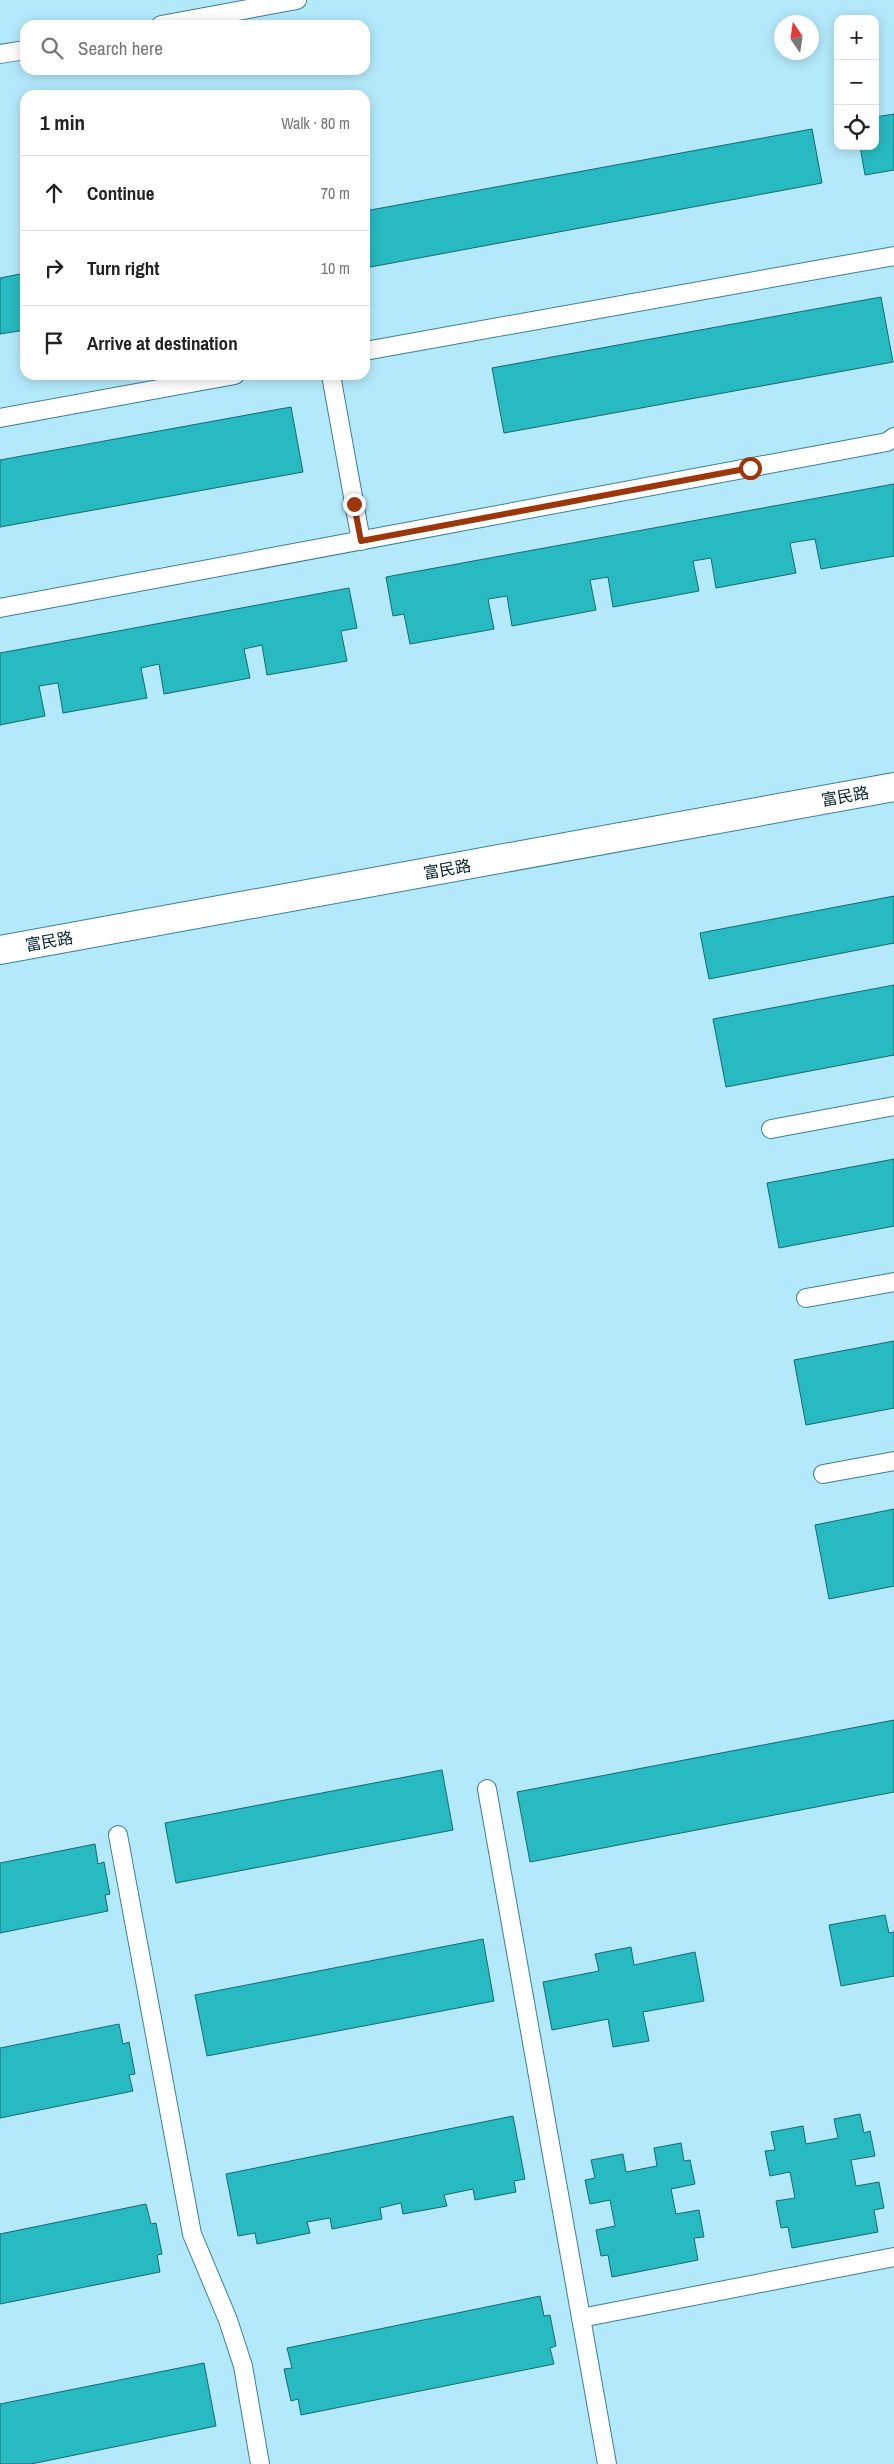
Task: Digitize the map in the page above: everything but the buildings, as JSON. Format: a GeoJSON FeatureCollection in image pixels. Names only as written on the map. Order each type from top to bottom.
{"type":"FeatureCollection","features":[{"type":"Feature","properties":{"kind":"street","name":"富民路"},"geometry":{"type":"LineString","coordinates":[[0,950],[894,787]]}},
{"type":"Feature","properties":{"kind":"lane"},"geometry":{"type":"LineString","coordinates":[[188,20],[297,0]]}},
{"type":"Feature","properties":{"kind":"lane"},"geometry":{"type":"LineString","coordinates":[[0,54],[20,51]]}},
{"type":"Feature","properties":{"kind":"lane"},"geometry":{"type":"LineString","coordinates":[[370,351],[894,256]]}},
{"type":"Feature","properties":{"kind":"lane"},"geometry":{"type":"LineString","coordinates":[[0,418],[208,380]]}},
{"type":"Feature","properties":{"kind":"lane"},"geometry":{"type":"LineString","coordinates":[[332,380],[361,541]]}},
{"type":"Feature","properties":{"kind":"lane"},"geometry":{"type":"LineString","coordinates":[[0,608],[887,442],[894,437]]}},
{"type":"Feature","properties":{"kind":"lane"},"geometry":{"type":"LineString","coordinates":[[771,1130],[894,1106]]}},
{"type":"Feature","properties":{"kind":"lane"},"geometry":{"type":"LineString","coordinates":[[806,1298],[894,1282]]}},
{"type":"Feature","properties":{"kind":"lane"},"geometry":{"type":"LineString","coordinates":[[823,1474],[894,1461]]}},
{"type":"Feature","properties":{"kind":"lane"},"geometry":{"type":"LineString","coordinates":[[487,1788],[607,2464]]}},
{"type":"Feature","properties":{"kind":"lane"},"geometry":{"type":"LineString","coordinates":[[118,1835],[192,2234],[228,2320],[243,2366],[260,2464]]}},
{"type":"Feature","properties":{"kind":"lane"},"geometry":{"type":"LineString","coordinates":[[581,2318],[894,2257]]}},
{"type":"Feature","properties":{"kind":"route"},"geometry":{"type":"LineString","coordinates":[[354,504],[361,541],[750,468]]}}]}
